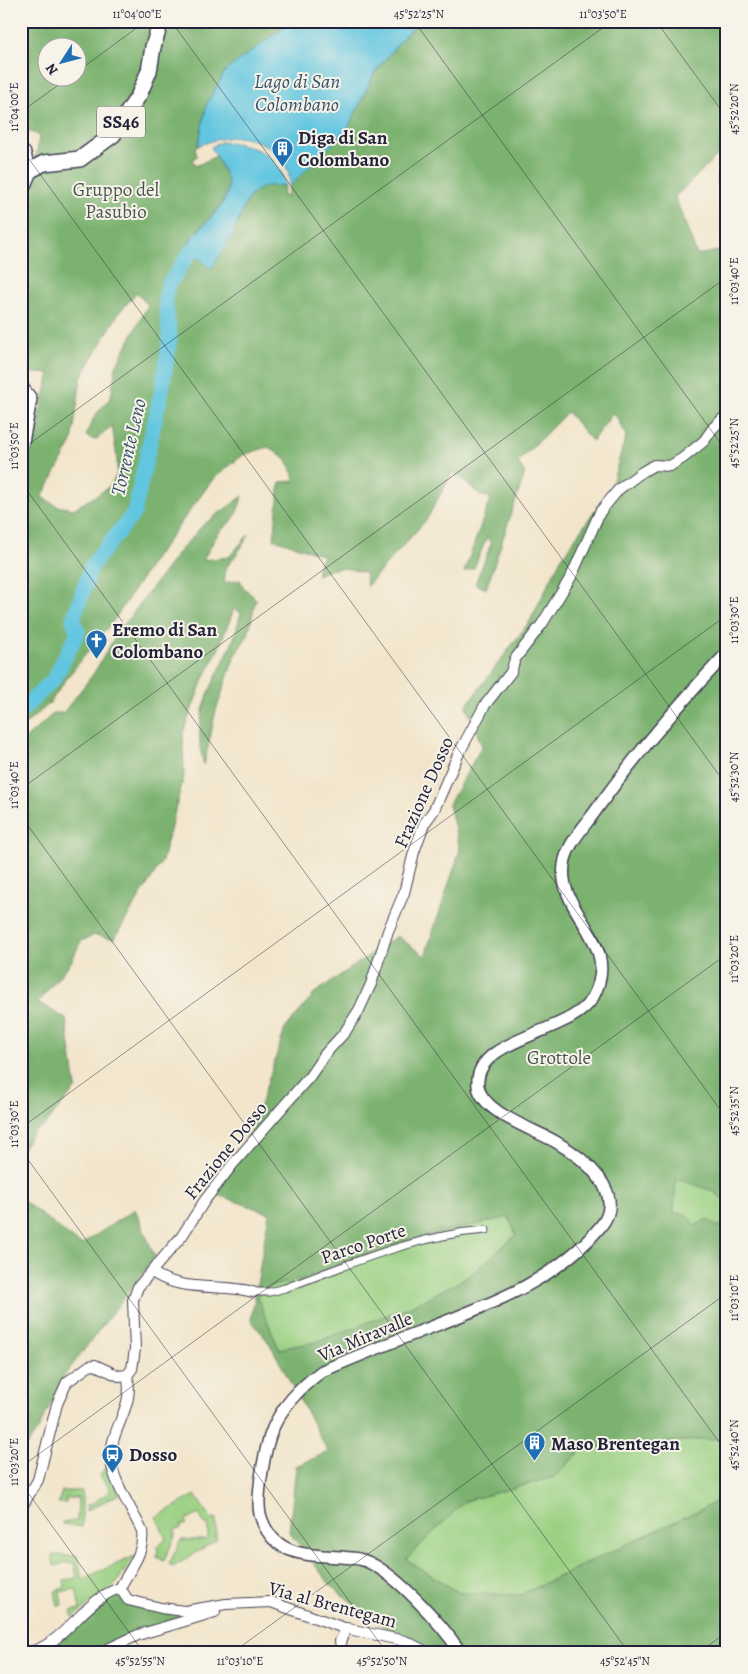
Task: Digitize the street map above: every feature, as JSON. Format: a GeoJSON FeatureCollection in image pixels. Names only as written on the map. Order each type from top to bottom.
{"type":"FeatureCollection","features":[{"type":"Feature","properties":{"kind":"main road","name":"SS46"},"geometry":{"type":"LineString","coordinates":[[28,171],[44,163],[80,159],[113,135],[139,95],[149,71],[153,47],[161,21]]}},
{"type":"Feature","properties":{"kind":"main road"},"geometry":{"type":"LineString","coordinates":[[21,190],[28,171]]}},
{"type":"Feature","properties":{"kind":"main road"},"geometry":{"type":"LineString","coordinates":[[21,389],[29,399],[21,442]]}},
{"type":"Feature","properties":{"kind":"street"},"geometry":{"type":"LineString","coordinates":[[21,151],[24,153],[28,171]]}},
{"type":"Feature","properties":{"kind":"street"},"geometry":{"type":"LineString","coordinates":[[727,169],[724,173],[727,206]]}},
{"type":"Feature","properties":{"kind":"street","name":"Frazione Dosso"},"geometry":{"type":"LineString","coordinates":[[127,1375],[135,1361],[133,1312],[135,1292],[182,1236],[214,1188],[310,1076],[325,1054],[345,1032],[359,1010],[371,984],[385,939],[404,893],[414,852],[424,824],[434,810],[461,749],[485,705],[511,672],[515,659],[542,624],[572,577],[600,512],[620,489],[642,472],[654,465],[670,466],[683,458],[704,441],[713,428],[727,415]]}},
{"type":"Feature","properties":{"kind":"street","name":"Via Miravalle"},"geometry":{"type":"LineString","coordinates":[[461,1653],[435,1620],[385,1570],[360,1559],[300,1553],[276,1542],[264,1524],[260,1512],[259,1499],[268,1443],[273,1427],[300,1389],[322,1371],[486,1306],[533,1284],[570,1258],[602,1225],[609,1210],[607,1190],[600,1178],[571,1152],[495,1110],[485,1101],[478,1088],[479,1076],[483,1063],[498,1050],[574,1017],[585,1009],[592,1000],[601,977],[600,954],[565,884],[564,863],[576,838],[664,720],[727,653]]}},
{"type":"Feature","properties":{"kind":"street","name":"Parco Porte"},"geometry":{"type":"LineString","coordinates":[[253,1292],[270,1292],[285,1288],[399,1246],[462,1232],[486,1230]]}},
{"type":"Feature","properties":{"kind":"street"},"geometry":{"type":"LineString","coordinates":[[153,1270],[158,1277],[189,1285],[227,1287],[253,1292]]}},
{"type":"Feature","properties":{"kind":"street"},"geometry":{"type":"LineString","coordinates":[[21,1508],[38,1480],[57,1404],[67,1382],[82,1370],[95,1365],[119,1376],[127,1375],[130,1395],[114,1438],[111,1458],[113,1470],[142,1531],[138,1557],[120,1588],[98,1598],[57,1638],[33,1652],[26,1653]]}},
{"type":"Feature","properties":{"kind":"street","name":"Via al Brentegam"},"geometry":{"type":"LineString","coordinates":[[120,1588],[128,1600],[185,1611],[226,1604],[271,1602],[347,1628],[405,1641],[429,1653]]}},
{"type":"Feature","properties":{"kind":"street","name":"Via al Brentegam"},"geometry":{"type":"LineString","coordinates":[[99,1653],[138,1635],[219,1610],[226,1604]]}},
{"type":"Feature","properties":{"kind":"street"},"geometry":{"type":"LineString","coordinates":[[342,1653],[340,1641],[347,1628]]}},
{"type":"Feature","properties":{"kind":"green space"},"geometry":{"type":"Polygon","coordinates":[[[21,21],[293,21],[207,103],[198,146],[195,148],[197,156],[192,160],[196,166],[216,156],[228,181],[228,188],[223,201],[198,230],[202,259],[211,269],[232,236],[244,206],[254,192],[272,186],[285,186],[282,196],[287,196],[289,187],[348,128],[375,72],[407,33],[422,21],[727,23],[727,133],[716,157],[675,197],[697,255],[723,250],[727,247],[727,1202],[713,1191],[676,1178],[674,1213],[686,1214],[695,1226],[707,1219],[718,1227],[727,1226],[727,1438],[584,1448],[554,1477],[465,1501],[406,1559],[459,1593],[520,1595],[727,1497],[727,1653],[418,1653],[332,1587],[289,1532],[296,1466],[328,1452],[270,1344],[251,1320],[269,1213],[215,1194],[253,1127],[285,1029],[316,992],[397,936],[425,956],[460,850],[449,804],[482,746],[466,706],[530,621],[561,559],[611,487],[626,436],[614,412],[592,441],[567,412],[518,462],[525,473],[486,589],[475,584],[491,544],[487,537],[474,568],[464,572],[491,497],[481,496],[453,471],[427,519],[367,586],[365,573],[352,570],[341,568],[317,575],[317,568],[323,555],[274,539],[280,482],[295,481],[287,459],[268,447],[243,455],[213,479],[150,565],[116,617],[70,674],[49,704],[21,728],[21,482],[50,374],[21,372],[21,247],[34,177],[39,135],[21,129],[21,21]],[[136,293],[118,314],[81,378],[72,442],[42,497],[57,506],[73,509],[102,492],[115,478],[117,459],[112,426],[95,440],[86,436],[94,417],[111,397],[116,366],[148,305],[136,293]],[[509,1217],[400,1242],[300,1280],[261,1288],[258,1299],[279,1349],[316,1342],[414,1305],[468,1277],[516,1235],[509,1217]]]}},
{"type":"Feature","properties":{"kind":"green space"},"geometry":{"type":"Polygon","coordinates":[[[243,496],[235,517],[217,535],[203,560],[229,557],[249,534],[226,568],[224,583],[240,580],[244,588],[256,599],[248,635],[235,655],[216,710],[204,765],[200,733],[201,719],[209,692],[234,637],[241,613],[234,609],[218,650],[200,687],[183,733],[184,776],[162,861],[114,939],[95,935],[81,941],[71,962],[38,1002],[66,1019],[76,1088],[44,1126],[34,1131],[21,1150],[21,738],[24,740],[54,713],[63,713],[94,673],[115,637],[178,553],[203,525],[243,496]]]}},
{"type":"Feature","properties":{"kind":"green space"},"geometry":{"type":"Polygon","coordinates":[[[675,1178],[713,1191],[727,1202],[727,1226],[695,1226],[674,1213],[675,1178]]]}},
{"type":"Feature","properties":{"kind":"green space"},"geometry":{"type":"Polygon","coordinates":[[[21,1199],[81,1245],[135,1209],[155,1257],[64,1376],[38,1430],[21,1454],[21,1199]]]}},
{"type":"Feature","properties":{"kind":"green space"},"geometry":{"type":"Polygon","coordinates":[[[509,1217],[516,1235],[468,1277],[414,1305],[316,1342],[279,1349],[258,1299],[261,1288],[300,1280],[400,1242],[509,1217]]]}},
{"type":"Feature","properties":{"kind":"green space"},"geometry":{"type":"Polygon","coordinates":[[[727,1438],[727,1497],[520,1595],[459,1593],[406,1559],[465,1501],[554,1477],[584,1448],[727,1438]]]}},
{"type":"Feature","properties":{"kind":"green space"},"geometry":{"type":"Polygon","coordinates":[[[105,1467],[107,1467],[119,1494],[86,1511],[87,1505],[92,1504],[111,1490],[100,1476],[105,1467]]]}},
{"type":"Feature","properties":{"kind":"green space"},"geometry":{"type":"Polygon","coordinates":[[[62,1491],[82,1491],[82,1527],[62,1524],[62,1522],[77,1521],[78,1498],[66,1498],[66,1503],[58,1503],[62,1491]]]}},
{"type":"Feature","properties":{"kind":"green space"},"geometry":{"type":"Polygon","coordinates":[[[195,1495],[211,1519],[216,1518],[216,1540],[173,1567],[169,1564],[181,1540],[208,1540],[208,1523],[205,1524],[198,1514],[192,1518],[187,1518],[186,1525],[181,1525],[181,1529],[175,1529],[175,1536],[164,1561],[157,1557],[158,1546],[166,1539],[156,1517],[195,1495]]]}},
{"type":"Feature","properties":{"kind":"green space"},"geometry":{"type":"Polygon","coordinates":[[[52,1555],[78,1556],[82,1579],[135,1556],[114,1586],[73,1617],[71,1611],[80,1609],[76,1589],[60,1592],[62,1605],[58,1606],[55,1591],[65,1587],[64,1580],[77,1578],[74,1563],[68,1564],[67,1562],[54,1566],[52,1555]]]}},
{"type":"Feature","properties":{"kind":"green space"},"geometry":{"type":"Polygon","coordinates":[[[117,1594],[128,1605],[191,1614],[92,1653],[39,1653],[93,1607],[117,1594]]]}},
{"type":"Feature","properties":{"kind":"water","name":"Lago di San Colombano"},"geometry":{"type":"Polygon","coordinates":[[[293,21],[422,21],[407,33],[375,72],[348,128],[289,187],[289,174],[283,162],[278,155],[259,142],[240,137],[219,139],[198,146],[207,103],[226,70],[293,21]]]}},
{"type":"Feature","properties":{"kind":"water"},"geometry":{"type":"Polygon","coordinates":[[[221,142],[253,148],[271,158],[283,175],[285,186],[272,186],[254,192],[244,207],[232,236],[211,269],[191,251],[190,240],[216,212],[226,196],[227,179],[211,147],[221,142]]]}},
{"type":"Feature","properties":{"kind":"waterway","name":"Torrente Leno"},"geometry":{"type":"LineString","coordinates":[[21,711],[54,679],[78,632],[73,620],[92,565],[134,513],[162,389],[170,338],[165,299],[168,285],[191,251]]}},
{"type":"Feature","properties":{"kind":"place","name":"Diga di San Colombano"},"geometry":{"type":"Point","coordinates":[282,167]}},
{"type":"Feature","properties":{"kind":"place","name":"Eremo di San Colombano"},"geometry":{"type":"Point","coordinates":[96,659]}},
{"type":"Feature","properties":{"kind":"place","name":"Maso Brentegan"},"geometry":{"type":"Point","coordinates":[535,1462]}},
{"type":"Feature","properties":{"kind":"place","name":"Dosso"},"geometry":{"type":"Point","coordinates":[113,1473]}},
{"type":"Feature","properties":{"kind":"park label","name":"Gruppo del Pasubio"},"geometry":{"type":"Point","coordinates":[116,200]}},
{"type":"Feature","properties":{"kind":"park label","name":"Grottole"},"geometry":{"type":"Point","coordinates":[559,1057]}}]}
